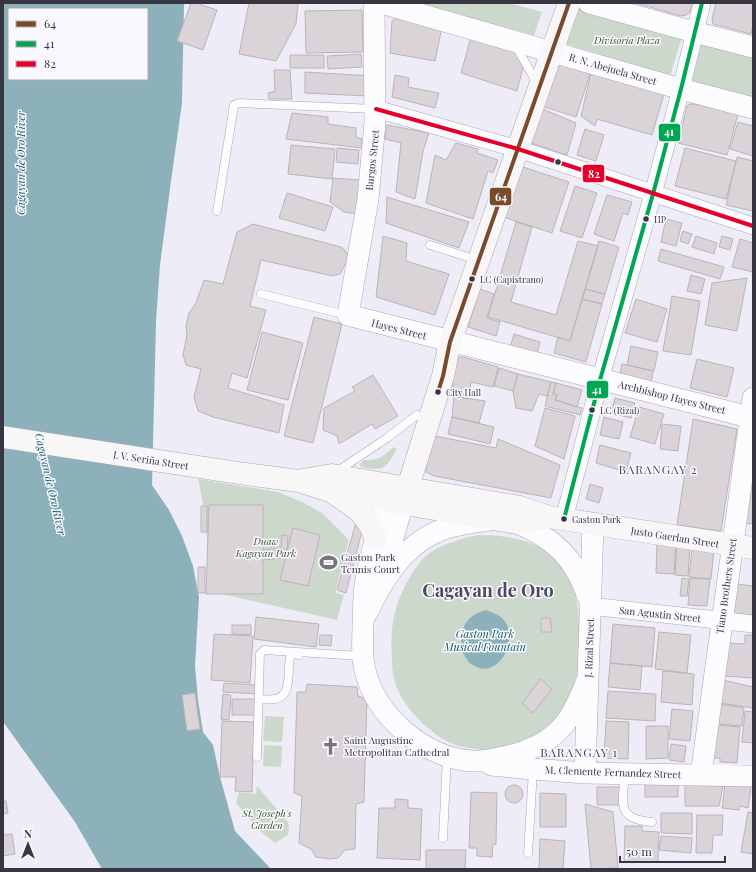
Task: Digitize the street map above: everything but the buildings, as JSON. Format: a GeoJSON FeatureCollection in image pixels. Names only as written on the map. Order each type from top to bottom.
{"type":"FeatureCollection","features":[{"type":"Feature","properties":{"kind":"main road"},"geometry":{"type":"LineString","coordinates":[[398,494],[443,376],[450,342],[569,3]]}},
{"type":"Feature","properties":{"kind":"main road"},"geometry":{"type":"LineString","coordinates":[[398,494],[428,372],[450,342]]}},
{"type":"Feature","properties":{"kind":"main road","name":"J. V. Seriña Street"},"geometry":{"type":"LineString","coordinates":[[3,438],[245,474],[299,481],[331,483],[398,494]]}},
{"type":"Feature","properties":{"kind":"main road"},"geometry":{"type":"LineString","coordinates":[[331,483],[367,520],[376,539]]}},
{"type":"Feature","properties":{"kind":"main road","name":"Justo Gaerlan Street"},"geometry":{"type":"LineString","coordinates":[[398,494],[493,519],[517,523],[556,518]]}},
{"type":"Feature","properties":{"kind":"main road","name":"Justo Gaerlan Street"},"geometry":{"type":"LineString","coordinates":[[398,494],[520,507],[556,518],[742,547]]}},
{"type":"Feature","properties":{"kind":"street","name":"Burgos Street"},"geometry":{"type":"LineString","coordinates":[[348,316],[368,199],[376,109],[374,3]]}},
{"type":"Feature","properties":{"kind":"street","name":"R. N. Abejuela Street"},"geometry":{"type":"LineString","coordinates":[[381,3],[681,89],[753,108]]}},
{"type":"Feature","properties":{"kind":"street"},"geometry":{"type":"LineString","coordinates":[[589,3],[753,47]]}},
{"type":"Feature","properties":{"kind":"street"},"geometry":{"type":"LineString","coordinates":[[556,518],[600,380],[653,194],[702,3]]}},
{"type":"Feature","properties":{"kind":"street"},"geometry":{"type":"LineString","coordinates":[[376,109],[518,150],[753,226]]}},
{"type":"Feature","properties":{"kind":"street","name":"Hayes Street"},"geometry":{"type":"LineString","coordinates":[[348,316],[450,342]]}},
{"type":"Feature","properties":{"kind":"street","name":"Archbishop Hayes Street"},"geometry":{"type":"LineString","coordinates":[[450,342],[600,380],[752,411]]}},
{"type":"Feature","properties":{"kind":"street","name":"Tiano Brothers Street"},"geometry":{"type":"LineString","coordinates":[[701,775],[721,621],[742,547],[752,411]]}},
{"type":"Feature","properties":{"kind":"street"},"geometry":{"type":"LineString","coordinates":[[378,590],[398,494]]}},
{"type":"Feature","properties":{"kind":"street","name":"M. Clemente Fernandez Street"},"geometry":{"type":"LineString","coordinates":[[398,494],[376,539],[365,586],[363,658],[368,680],[383,709],[406,734],[448,757],[473,762],[585,773],[753,776]]}},
{"type":"Feature","properties":{"kind":"street"},"geometry":{"type":"LineString","coordinates":[[364,621],[378,590],[395,565],[405,553],[417,543],[446,528],[493,519]]}},
{"type":"Feature","properties":{"kind":"street"},"geometry":{"type":"LineString","coordinates":[[517,523],[543,535],[565,554],[571,562],[584,587],[590,606]]}},
{"type":"Feature","properties":{"kind":"street","name":"J. Rizal Street"},"geometry":{"type":"LineString","coordinates":[[585,773],[593,524]]}},
{"type":"Feature","properties":{"kind":"street","name":"San Agustin Street"},"geometry":{"type":"LineString","coordinates":[[590,606],[753,624]]}},
{"type":"Feature","properties":{"kind":"street"},"geometry":{"type":"LineString","coordinates":[[473,762],[521,753],[536,748],[549,739],[566,721],[578,701],[588,678]]}},
{"type":"Feature","properties":{"kind":"lane"},"geometry":{"type":"LineString","coordinates":[[513,41],[539,87]]}},
{"type":"Feature","properties":{"kind":"lane"},"geometry":{"type":"LineString","coordinates":[[217,211],[234,105],[239,103],[376,109]]}},
{"type":"Feature","properties":{"kind":"lane"},"geometry":{"type":"LineString","coordinates":[[430,245],[479,260]]}},
{"type":"Feature","properties":{"kind":"lane"},"geometry":{"type":"LineString","coordinates":[[261,294],[348,316]]}},
{"type":"Feature","properties":{"kind":"lane"},"geometry":{"type":"LineString","coordinates":[[331,483],[417,415]]}},
{"type":"Feature","properties":{"kind":"lane"},"geometry":{"type":"LineString","coordinates":[[257,757],[260,654],[264,650],[363,658]]}},
{"type":"Feature","properties":{"kind":"lane"},"geometry":{"type":"LineString","coordinates":[[259,699],[276,699],[288,688],[289,660],[293,654],[363,658]]}},
{"type":"Feature","properties":{"kind":"lane"},"geometry":{"type":"LineString","coordinates":[[443,838],[448,757]]}},
{"type":"Feature","properties":{"kind":"lane"},"geometry":{"type":"LineString","coordinates":[[528,853],[532,769]]}},
{"type":"Feature","properties":{"kind":"lane"},"geometry":{"type":"LineString","coordinates":[[626,773],[623,806],[626,812],[632,818],[637,820],[652,822]]}},
{"type":"Feature","properties":{"kind":"green space"},"geometry":{"type":"Polygon","coordinates":[[[415,3],[509,3],[542,12],[534,35],[415,3]]]}},
{"type":"Feature","properties":{"kind":"green space","name":"Divisoria Plaza"},"geometry":{"type":"Polygon","coordinates":[[[575,3],[683,34],[670,76],[563,43],[575,3]]]}},
{"type":"Feature","properties":{"kind":"green space"},"geometry":{"type":"Polygon","coordinates":[[[701,40],[753,55],[753,101],[689,82],[701,40]]]}},
{"type":"Feature","properties":{"kind":"green space"},"geometry":{"type":"Polygon","coordinates":[[[393,447],[397,449],[390,461],[384,467],[375,469],[361,467],[360,464],[364,460],[380,458],[393,447]]]}},
{"type":"Feature","properties":{"kind":"green space","name":"Duaw Kagayan Park"},"geometry":{"type":"Polygon","coordinates":[[[198,479],[278,492],[300,501],[322,513],[349,540],[335,593],[344,595],[337,620],[209,591],[205,520],[198,479]]]}},
{"type":"Feature","properties":{"kind":"green space"},"geometry":{"type":"Polygon","coordinates":[[[477,535],[500,536],[520,540],[537,546],[551,556],[563,569],[572,585],[577,604],[580,627],[578,673],[570,695],[561,711],[543,732],[536,737],[496,750],[459,746],[448,742],[432,731],[409,709],[395,683],[392,669],[391,641],[394,614],[406,583],[412,573],[427,555],[436,549],[477,535]]]}},
{"type":"Feature","properties":{"kind":"green space"},"geometry":{"type":"Polygon","coordinates":[[[265,716],[284,717],[282,742],[263,741],[265,716]]]}},
{"type":"Feature","properties":{"kind":"green space"},"geometry":{"type":"Polygon","coordinates":[[[264,745],[282,746],[281,767],[263,766],[264,745]]]}},
{"type":"Feature","properties":{"kind":"green space","name":"St. Joseph's Garden"},"geometry":{"type":"Polygon","coordinates":[[[257,786],[288,822],[288,835],[275,843],[258,829],[236,803],[239,792],[256,794],[257,786]]]}},
{"type":"Feature","properties":{"kind":"water","name":"Cagayan de Oro River"},"geometry":{"type":"Polygon","coordinates":[[[3,3],[184,3],[182,103],[160,265],[156,322],[152,485],[169,510],[182,536],[193,566],[199,597],[195,666],[203,732],[213,745],[235,831],[271,869],[102,869],[75,822],[4,723],[3,3]]]}},
{"type":"Feature","properties":{"kind":"water","name":"Gaston Park Musical Fountain"},"geometry":{"type":"Polygon","coordinates":[[[486,610],[498,615],[506,623],[509,632],[509,641],[507,650],[496,664],[489,668],[480,668],[471,664],[465,657],[461,642],[465,624],[473,615],[486,610]]]}},
{"type":"Feature","properties":{"kind":"transit line","name":"64"},"geometry":{"type":"LineString","coordinates":[[438,392],[450,342],[569,3]]}},
{"type":"Feature","properties":{"kind":"transit line","name":"41"},"geometry":{"type":"LineString","coordinates":[[564,519],[600,380],[653,194],[702,3]]}},
{"type":"Feature","properties":{"kind":"transit line","name":"82"},"geometry":{"type":"LineString","coordinates":[[376,109],[518,149],[753,226]]}},
{"type":"Feature","properties":{"kind":"place","name":"HP"},"geometry":{"type":"Point","coordinates":[646,219]}},
{"type":"Feature","properties":{"kind":"place","name":"LC (Capistrano)"},"geometry":{"type":"Point","coordinates":[472,279]}},
{"type":"Feature","properties":{"kind":"place","name":"City Hall"},"geometry":{"type":"Point","coordinates":[438,392]}},
{"type":"Feature","properties":{"kind":"place","name":"LC (Rizal)"},"geometry":{"type":"Point","coordinates":[592,410]}},
{"type":"Feature","properties":{"kind":"place","name":"Gaston Park"},"geometry":{"type":"Point","coordinates":[564,519]}},
{"type":"Feature","properties":{"kind":"place","name":"Gaston Park Tennis Court"},"geometry":{"type":"Point","coordinates":[328,563]}},
{"type":"Feature","properties":{"kind":"place","name":"Saint Augustine Metropolitan Cathedral"},"geometry":{"type":"Point","coordinates":[331,746]}},
{"type":"Feature","properties":{"kind":"district","name":"BARANGAY 2"},"geometry":{"type":"Point","coordinates":[658,469]}},
{"type":"Feature","properties":{"kind":"district","name":"Cagayan de Oro"},"geometry":{"type":"Point","coordinates":[488,590]}},
{"type":"Feature","properties":{"kind":"district","name":"BARANGAY 1"},"geometry":{"type":"Point","coordinates":[579,752]}}]}
